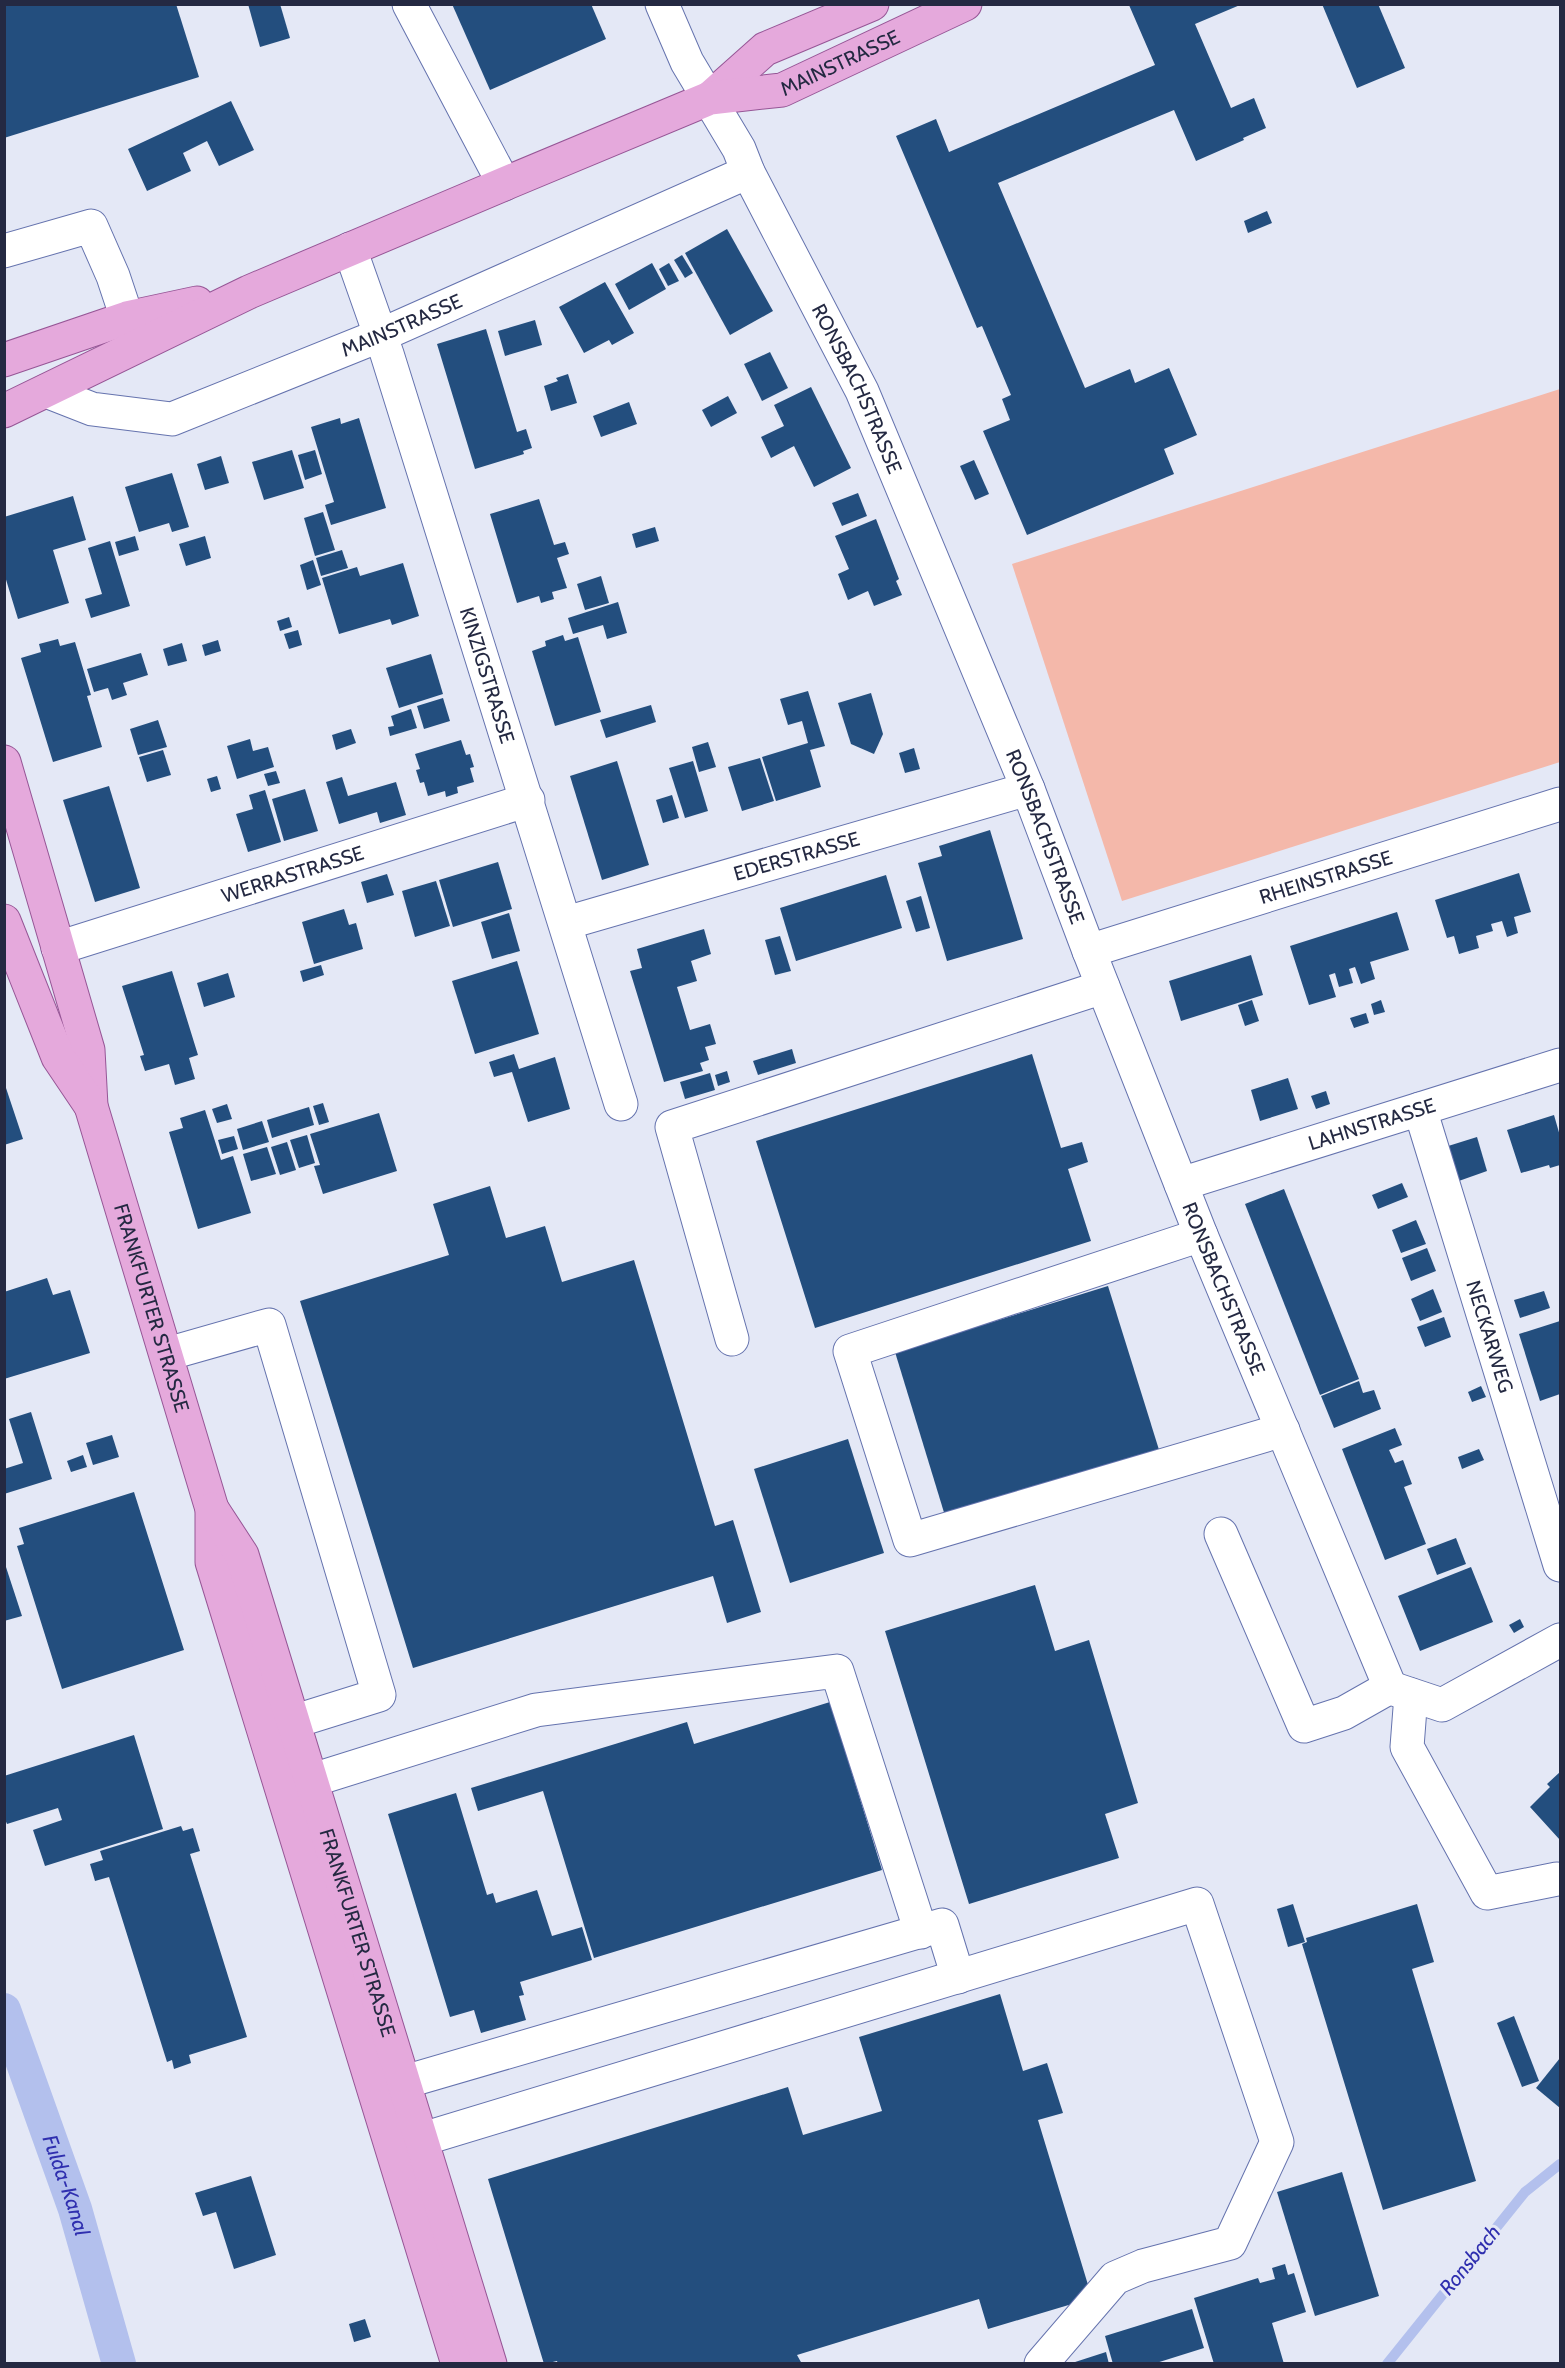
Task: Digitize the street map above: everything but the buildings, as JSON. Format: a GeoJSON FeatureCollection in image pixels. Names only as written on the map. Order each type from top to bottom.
{"type":"FeatureCollection","features":[{"type":"Feature","properties":{"kind":"main road","name":"MAINSTRASSE"},"geometry":{"type":"LineString","coordinates":[[710,98],[765,49],[872,4]]}},
{"type":"Feature","properties":{"kind":"main road","name":"MAINSTRASSE"},"geometry":{"type":"LineString","coordinates":[[4,411],[249,292],[350,249],[710,98],[782,90],[965,4]]}},
{"type":"Feature","properties":{"kind":"main road","name":"MAINSTRASSE"},"geometry":{"type":"LineString","coordinates":[[4,360],[128,318],[249,292]]}},
{"type":"Feature","properties":{"kind":"main road","name":"FRANKFURTER STRASSE"},"geometry":{"type":"LineString","coordinates":[[4,762],[88,1050],[91,1106],[212,1509],[212,1562],[279,1727],[297,1785],[405,2083],[490,2364]]}},
{"type":"Feature","properties":{"kind":"main road","name":"FRANKFURTER STRASSE"},"geometry":{"type":"LineString","coordinates":[[4,921],[58,1057],[91,1106]]}},
{"type":"Feature","properties":{"kind":"main road","name":"FRANKFURTER STRASSE"},"geometry":{"type":"LineString","coordinates":[[297,1785],[374,2091],[458,2364]]}},
{"type":"Feature","properties":{"kind":"street"},"geometry":{"type":"LineString","coordinates":[[409,4],[504,184]]}},
{"type":"Feature","properties":{"kind":"street","name":"RONSBACHSTRASSE"},"geometry":{"type":"LineString","coordinates":[[662,4],[687,63],[739,149],[748,172],[862,392],[1028,789],[1201,1235],[1283,1430],[1401,1691]]}},
{"type":"Feature","properties":{"kind":"street","name":"MAINSTRASSE"},"geometry":{"type":"LineString","coordinates":[[46,392],[92,409],[172,419],[381,335],[748,172]]}},
{"type":"Feature","properties":{"kind":"street"},"geometry":{"type":"LineString","coordinates":[[4,251],[91,226],[128,318]]}},
{"type":"Feature","properties":{"kind":"street","name":"KINZIGSTRASSE"},"geometry":{"type":"LineString","coordinates":[[350,249],[381,335],[621,1104]]}},
{"type":"Feature","properties":{"kind":"street","name":"EDERSTRASSE"},"geometry":{"type":"LineString","coordinates":[[566,923],[1028,789]]}},
{"type":"Feature","properties":{"kind":"street","name":"WERRASTRASSE"},"geometry":{"type":"LineString","coordinates":[[58,948],[528,800]]}},
{"type":"Feature","properties":{"kind":"street","name":"RHEINSTRASSE"},"geometry":{"type":"LineString","coordinates":[[1089,951],[1560,804]]}},
{"type":"Feature","properties":{"kind":"street"},"geometry":{"type":"LineString","coordinates":[[732,1339],[672,1127],[1103,987]]}},
{"type":"Feature","properties":{"kind":"street","name":"LAHNSTRASSE"},"geometry":{"type":"LineString","coordinates":[[1181,1184],[1560,1065]]}},
{"type":"Feature","properties":{"kind":"street","name":"NECKARWEG"},"geometry":{"type":"LineString","coordinates":[[1420,1109],[1560,1565]]}},
{"type":"Feature","properties":{"kind":"street"},"geometry":{"type":"LineString","coordinates":[[1201,1235],[850,1351],[910,1540],[1283,1430]]}},
{"type":"Feature","properties":{"kind":"street"},"geometry":{"type":"LineString","coordinates":[[166,1353],[269,1324],[380,1695],[279,1727]]}},
{"type":"Feature","properties":{"kind":"street"},"geometry":{"type":"LineString","coordinates":[[1221,1534],[1304,1726],[1401,1691],[1442,1706],[1560,1640]]}},
{"type":"Feature","properties":{"kind":"street"},"geometry":{"type":"LineString","coordinates":[[297,1785],[536,1710],[837,1671],[921,1932]]}},
{"type":"Feature","properties":{"kind":"street"},"geometry":{"type":"LineString","coordinates":[[1401,1691],[1407,1746],[1487,1893],[1557,1879]]}},
{"type":"Feature","properties":{"kind":"street"},"geometry":{"type":"LineString","coordinates":[[392,2148],[1197,1904],[1277,2142],[1230,2243],[1143,2266],[1115,2278],[1041,2364]]}},
{"type":"Feature","properties":{"kind":"street"},"geometry":{"type":"LineString","coordinates":[[374,2091],[942,1925],[958,1977]]}},
{"type":"Feature","properties":{"kind":"shaded area"},"geometry":{"type":"Polygon","coordinates":[[[1560,389],[1560,762],[1122,901],[1012,564],[1560,389]]]}},
{"type":"Feature","properties":{"kind":"waterway","name":"Fulda-Kanal"},"geometry":{"type":"LineString","coordinates":[[4,2010],[75,2209],[119,2364]]}},
{"type":"Feature","properties":{"kind":"waterway","name":"Ronsbach"},"geometry":{"type":"LineString","coordinates":[[1387,2364],[1525,2192],[1560,2164]]}}]}
